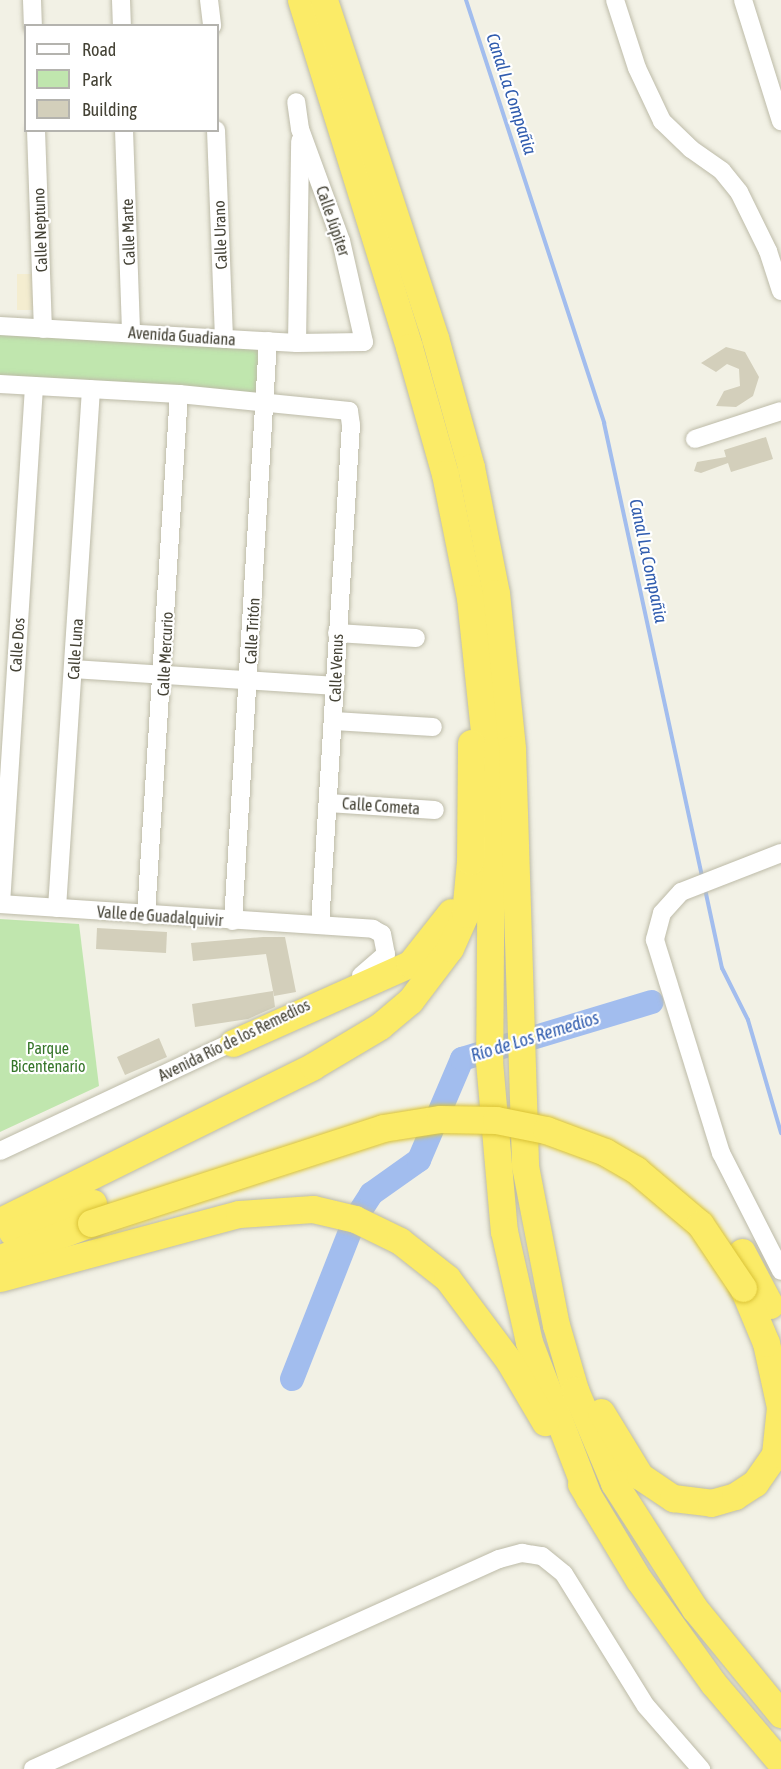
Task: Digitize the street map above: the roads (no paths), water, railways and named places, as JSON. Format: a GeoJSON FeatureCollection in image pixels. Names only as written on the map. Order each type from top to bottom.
{"type":"FeatureCollection","features":[{"type":"Feature","properties":{"kind":"highway"},"geometry":{"type":"LineString","coordinates":[[300,0],[409,347],[445,474],[470,598],[491,799],[489,1061],[496,1171],[513,1278],[529,1342],[589,1498]]}},
{"type":"Feature","properties":{"kind":"highway"},"geometry":{"type":"LineString","coordinates":[[324,0],[435,338],[471,467],[496,593],[507,688],[526,1177],[556,1324],[575,1390],[614,1482],[695,1609],[781,1714]]}},
{"type":"Feature","properties":{"kind":"highway"},"geometry":{"type":"LineString","coordinates":[[0,1221],[313,1066],[380,1026],[410,1000],[450,948],[465,914],[470,861],[470,598]]}},
{"type":"Feature","properties":{"kind":"highway"},"geometry":{"type":"LineString","coordinates":[[233,1042],[410,964],[447,921],[470,861]]}},
{"type":"Feature","properties":{"kind":"highway"},"geometry":{"type":"LineString","coordinates":[[0,1258],[92,1213],[383,1112],[483,1102],[539,1112],[592,1129],[640,1152],[694,1195],[742,1252],[781,1331]]}},
{"type":"Feature","properties":{"kind":"highway"},"geometry":{"type":"LineString","coordinates":[[0,1238],[383,1128],[440,1119],[496,1120],[546,1130],[605,1152],[636,1170],[700,1224],[743,1288],[773,1367],[780,1431],[770,1464],[754,1483],[735,1496],[711,1503],[673,1498],[640,1476],[624,1456],[556,1324]]}},
{"type":"Feature","properties":{"kind":"highway"},"geometry":{"type":"LineString","coordinates":[[0,1278],[239,1214],[313,1209],[355,1219],[400,1241],[447,1278],[509,1361],[639,1580],[712,1683],[781,1763]]}},
{"type":"Feature","properties":{"kind":"street"},"geometry":{"type":"LineString","coordinates":[[32,0],[33,24]]}},
{"type":"Feature","properties":{"kind":"street"},"geometry":{"type":"LineString","coordinates":[[121,0],[122,24]]}},
{"type":"Feature","properties":{"kind":"street"},"geometry":{"type":"LineString","coordinates":[[209,0],[212,24]]}},
{"type":"Feature","properties":{"kind":"street"},"geometry":{"type":"LineString","coordinates":[[615,0],[637,68],[662,121],[691,149],[722,171],[739,192],[768,251],[781,291]]}},
{"type":"Feature","properties":{"kind":"street"},"geometry":{"type":"LineString","coordinates":[[743,0],[781,121]]}},
{"type":"Feature","properties":{"kind":"street","name":"Calle Júpiter"},"geometry":{"type":"LineString","coordinates":[[296,102],[300,129],[341,241],[364,342]]}},
{"type":"Feature","properties":{"kind":"street"},"geometry":{"type":"LineString","coordinates":[[297,343],[300,129]]}},
{"type":"Feature","properties":{"kind":"street","name":"Calle Neptuno"},"geometry":{"type":"LineString","coordinates":[[36,132],[43,329]]}},
{"type":"Feature","properties":{"kind":"street","name":"Calle Marte"},"geometry":{"type":"LineString","coordinates":[[124,132],[131,333]]}},
{"type":"Feature","properties":{"kind":"street","name":"Calle Urano"},"geometry":{"type":"LineString","coordinates":[[216,132],[224,339]]}},
{"type":"Feature","properties":{"kind":"street","name":"Avenida Guadiana"},"geometry":{"type":"LineString","coordinates":[[0,326],[297,343],[364,342]]}},
{"type":"Feature","properties":{"kind":"street","name":"Calle Tritón"},"geometry":{"type":"LineString","coordinates":[[233,921],[268,341]]}},
{"type":"Feature","properties":{"kind":"street"},"geometry":{"type":"LineString","coordinates":[[0,384],[265,401]]}},
{"type":"Feature","properties":{"kind":"street","name":"Calle Dos"},"geometry":{"type":"LineString","coordinates":[[0,904],[34,386]]}},
{"type":"Feature","properties":{"kind":"street","name":"Calle Luna"},"geometry":{"type":"LineString","coordinates":[[57,908],[91,389]]}},
{"type":"Feature","properties":{"kind":"street","name":"Calle Mercurio"},"geometry":{"type":"LineString","coordinates":[[146,915],[165,675],[179,394]]}},
{"type":"Feature","properties":{"kind":"street","name":"Calle Venus"},"geometry":{"type":"LineString","coordinates":[[265,401],[348,411],[351,425],[320,925]]}},
{"type":"Feature","properties":{"kind":"street"},"geometry":{"type":"LineString","coordinates":[[695,439],[781,411]]}},
{"type":"Feature","properties":{"kind":"street"},"geometry":{"type":"LineString","coordinates":[[337,633],[416,638]]}},
{"type":"Feature","properties":{"kind":"street"},"geometry":{"type":"LineString","coordinates":[[74,669],[335,686]]}},
{"type":"Feature","properties":{"kind":"street"},"geometry":{"type":"LineString","coordinates":[[334,721],[433,727]]}},
{"type":"Feature","properties":{"kind":"street","name":"Calle Cometa"},"geometry":{"type":"LineString","coordinates":[[328,803],[435,810]]}},
{"type":"Feature","properties":{"kind":"street"},"geometry":{"type":"LineString","coordinates":[[781,853],[700,881],[670,900],[662,913],[655,940],[659,963],[721,1153],[781,1271]]}},
{"type":"Feature","properties":{"kind":"street","name":"Valle de Guadalquivir"},"geometry":{"type":"LineString","coordinates":[[0,904],[320,925]]}},
{"type":"Feature","properties":{"kind":"street","name":"Avenida Río de los Remedios"},"geometry":{"type":"LineString","coordinates":[[0,1151],[233,1042],[368,973],[386,954],[382,934],[373,929],[320,925]]}},
{"type":"Feature","properties":{"kind":"street"},"geometry":{"type":"LineString","coordinates":[[33,1769],[499,1559],[522,1553],[542,1556],[564,1574],[646,1706],[701,1769]]}},
{"type":"Feature","properties":{"kind":"waterway","name":"Canal La Compañia"},"geometry":{"type":"LineString","coordinates":[[466,0],[604,423],[703,879]]}},
{"type":"Feature","properties":{"kind":"waterway","name":"Canal La Compañia"},"geometry":{"type":"LineString","coordinates":[[705,889],[722,968],[748,1020],[781,1133]]}},
{"type":"Feature","properties":{"kind":"waterway","name":"Río de Los Remedios"},"geometry":{"type":"LineString","coordinates":[[292,1379],[355,1219],[371,1194],[419,1160],[462,1059],[652,1002]]}},
{"type":"Feature","properties":{"kind":"park label","name":"Parque Bicentenario"},"geometry":{"type":"Point","coordinates":[48,1057]}}]}
